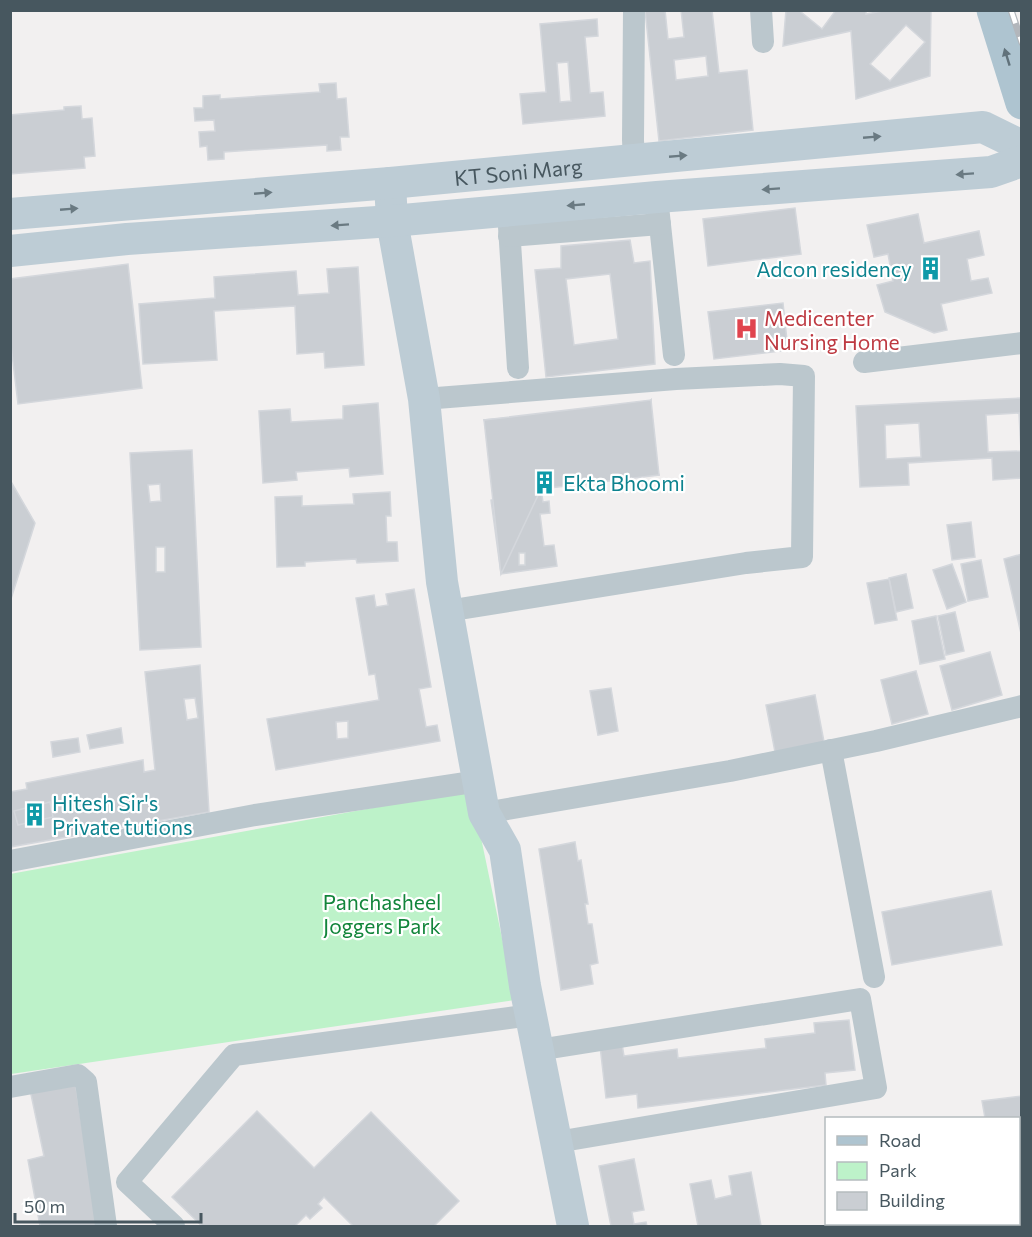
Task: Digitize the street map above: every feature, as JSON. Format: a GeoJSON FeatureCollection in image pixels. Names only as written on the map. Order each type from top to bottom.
{"type":"FeatureCollection","features":[{"type":"Feature","properties":{"kind":"main road"},"geometry":{"type":"LineString","coordinates":[[993,10],[1022,103]]}},
{"type":"Feature","properties":{"kind":"street"},"geometry":{"type":"LineString","coordinates":[[634,10],[634,160]]}},
{"type":"Feature","properties":{"kind":"street"},"geometry":{"type":"LineString","coordinates":[[760,10],[763,42]]}},
{"type":"Feature","properties":{"kind":"street","name":"KT Soni Marg"},"geometry":{"type":"LineString","coordinates":[[10,214],[390,183],[983,127],[1022,146]]}},
{"type":"Feature","properties":{"kind":"street","name":"KT Soni Marg"},"geometry":{"type":"LineString","coordinates":[[10,251],[127,239],[392,221],[509,224],[659,211],[991,172],[1022,161]]}},
{"type":"Feature","properties":{"kind":"street"},"geometry":{"type":"LineString","coordinates":[[390,183],[392,221],[424,399],[442,582],[447,611],[484,813],[505,850],[531,1015],[573,1227]]}},
{"type":"Feature","properties":{"kind":"street"},"geometry":{"type":"LineString","coordinates":[[659,211],[674,355]]}},
{"type":"Feature","properties":{"kind":"street"},"geometry":{"type":"LineString","coordinates":[[509,224],[518,368]]}},
{"type":"Feature","properties":{"kind":"street"},"geometry":{"type":"LineString","coordinates":[[864,362],[1022,343]]}},
{"type":"Feature","properties":{"kind":"street"},"geometry":{"type":"LineString","coordinates":[[424,399],[676,379],[780,374],[804,376],[801,557],[735,565],[447,611]]}},
{"type":"Feature","properties":{"kind":"street"},"geometry":{"type":"LineString","coordinates":[[484,813],[730,771],[1022,706]]}},
{"type":"Feature","properties":{"kind":"street"},"geometry":{"type":"LineString","coordinates":[[831,750],[874,977]]}},
{"type":"Feature","properties":{"kind":"street"},"geometry":{"type":"LineString","coordinates":[[10,861],[255,815],[479,782]]}},
{"type":"Feature","properties":{"kind":"street"},"geometry":{"type":"LineString","coordinates":[[538,1050],[860,999],[876,1088],[557,1142]]}},
{"type":"Feature","properties":{"kind":"street"},"geometry":{"type":"LineString","coordinates":[[174,1227],[126,1182],[234,1055],[531,1015]]}},
{"type":"Feature","properties":{"kind":"street"},"geometry":{"type":"LineString","coordinates":[[10,1087],[78,1075],[86,1082],[106,1227]]}},
{"type":"Feature","properties":{"kind":"green space","name":"Panchasheel Joggers Park"},"geometry":{"type":"Polygon","coordinates":[[[471,790],[515,1000],[11,1074],[10,874],[471,790]]]}},
{"type":"Feature","properties":{"kind":"building"},"geometry":{"type":"Polygon","coordinates":[[[645,10],[665,10],[668,39],[684,37],[681,10],[712,10],[719,73],[747,70],[753,130],[659,141],[645,10]],[[706,56],[674,60],[676,80],[708,76],[706,56]]]}},
{"type":"Feature","properties":{"kind":"building"},"geometry":{"type":"Polygon","coordinates":[[[786,10],[802,10],[801,12],[822,29],[836,10],[866,10],[866,14],[888,10],[931,10],[930,76],[856,99],[851,31],[783,46],[786,10]],[[906,25],[870,64],[890,81],[925,42],[906,25]]]}},
{"type":"Feature","properties":{"kind":"building"},"geometry":{"type":"Polygon","coordinates":[[[597,19],[598,36],[585,37],[590,93],[603,92],[605,116],[523,124],[520,94],[546,92],[540,24],[597,19]],[[568,62],[557,63],[560,102],[571,101],[568,62]]]}},
{"type":"Feature","properties":{"kind":"building"},"geometry":{"type":"Polygon","coordinates":[[[336,83],[337,99],[346,98],[349,137],[340,137],[341,150],[327,151],[327,145],[224,152],[224,159],[208,160],[207,146],[200,147],[199,132],[215,131],[214,120],[195,121],[194,108],[203,108],[203,96],[220,95],[220,99],[320,92],[319,84],[336,83]]]}},
{"type":"Feature","properties":{"kind":"building"},"geometry":{"type":"Polygon","coordinates":[[[81,106],[82,119],[92,118],[95,156],[84,157],[85,168],[10,174],[10,115],[64,110],[64,107],[81,106]]]}},
{"type":"Feature","properties":{"kind":"building"},"geometry":{"type":"Polygon","coordinates":[[[795,208],[801,254],[708,266],[703,219],[795,208]]]}},
{"type":"Feature","properties":{"kind":"building","name":"Adcon residency"},"geometry":{"type":"Polygon","coordinates":[[[918,214],[924,243],[979,231],[984,255],[967,259],[971,281],[988,278],[992,293],[941,304],[947,330],[934,333],[885,312],[877,285],[893,281],[888,254],[874,257],[867,225],[918,214]]]}},
{"type":"Feature","properties":{"kind":"building"},"geometry":{"type":"Polygon","coordinates":[[[630,240],[634,263],[650,261],[655,364],[546,377],[535,270],[561,268],[561,246],[630,240]],[[610,274],[566,279],[574,345],[618,339],[610,274]]]}},
{"type":"Feature","properties":{"kind":"building"},"geometry":{"type":"Polygon","coordinates":[[[128,264],[142,388],[18,404],[10,337],[10,279],[128,264]]]}},
{"type":"Feature","properties":{"kind":"building"},"geometry":{"type":"Polygon","coordinates":[[[358,267],[364,365],[325,368],[324,352],[297,354],[295,306],[214,311],[217,360],[143,364],[139,304],[215,298],[214,277],[296,271],[298,295],[329,293],[327,269],[358,267]]]}},
{"type":"Feature","properties":{"kind":"building"},"geometry":{"type":"Polygon","coordinates":[[[783,303],[788,350],[714,359],[708,312],[783,303]]]}},
{"type":"Feature","properties":{"kind":"building"},"geometry":{"type":"Polygon","coordinates":[[[1022,398],[1022,478],[993,480],[992,458],[908,463],[909,485],[860,487],[856,406],[1022,398]],[[1019,413],[986,415],[988,452],[1021,451],[1019,413]],[[919,423],[885,425],[886,459],[921,457],[919,423]]]}},
{"type":"Feature","properties":{"kind":"building","name":"Ekta Bhoomi"},"geometry":{"type":"Polygon","coordinates":[[[651,400],[647,427],[635,429],[638,449],[649,448],[659,475],[627,474],[625,463],[604,466],[605,477],[594,478],[593,468],[578,470],[579,480],[562,482],[561,474],[539,477],[543,502],[549,501],[550,513],[540,514],[544,546],[554,545],[557,566],[501,574],[491,500],[503,498],[501,481],[510,479],[505,441],[494,443],[484,420],[645,406],[651,400]],[[579,435],[555,438],[557,454],[581,450],[579,435]],[[515,493],[515,508],[523,508],[523,493],[515,493]],[[519,553],[519,565],[525,565],[525,553],[519,553]]]}},
{"type":"Feature","properties":{"kind":"building","name":"Ekta Bhoomi"},"geometry":{"type":"Polygon","coordinates":[[[651,400],[659,475],[541,489],[501,574],[484,420],[651,400]]]}},
{"type":"Feature","properties":{"kind":"building"},"geometry":{"type":"Polygon","coordinates":[[[378,403],[383,474],[350,477],[349,468],[296,472],[297,480],[263,483],[259,411],[290,409],[291,422],[343,419],[343,406],[378,403]]]}},
{"type":"Feature","properties":{"kind":"building"},"geometry":{"type":"Polygon","coordinates":[[[192,450],[201,647],[140,650],[130,453],[192,450]],[[160,484],[148,485],[150,502],[161,501],[160,484]],[[156,547],[156,572],[165,572],[165,547],[156,547]]]}},
{"type":"Feature","properties":{"kind":"building"},"geometry":{"type":"Polygon","coordinates":[[[10,480],[35,523],[10,602],[10,480]]]}},
{"type":"Feature","properties":{"kind":"building"},"geometry":{"type":"Polygon","coordinates":[[[390,492],[391,516],[386,516],[387,542],[397,542],[398,561],[357,563],[356,559],[305,562],[305,566],[277,567],[275,497],[302,496],[302,506],[354,504],[353,494],[390,492]]]}},
{"type":"Feature","properties":{"kind":"building"},"geometry":{"type":"Polygon","coordinates":[[[971,522],[975,557],[952,560],[947,525],[971,522]]]}},
{"type":"Feature","properties":{"kind":"building"},"geometry":{"type":"Polygon","coordinates":[[[1022,554],[1022,638],[1004,559],[1022,554]]]}},
{"type":"Feature","properties":{"kind":"building"},"geometry":{"type":"Polygon","coordinates":[[[981,560],[988,597],[968,601],[961,564],[981,560]]]}},
{"type":"Feature","properties":{"kind":"building"},"geometry":{"type":"Polygon","coordinates":[[[952,564],[966,602],[947,609],[933,570],[952,564]]]}},
{"type":"Feature","properties":{"kind":"building"},"geometry":{"type":"Polygon","coordinates":[[[906,574],[913,608],[896,612],[889,578],[906,574]]]}},
{"type":"Feature","properties":{"kind":"building"},"geometry":{"type":"Polygon","coordinates":[[[889,579],[897,620],[875,624],[867,583],[889,579]]]}},
{"type":"Feature","properties":{"kind":"building"},"geometry":{"type":"Polygon","coordinates":[[[414,589],[431,687],[419,689],[426,727],[437,725],[440,741],[276,770],[267,719],[379,700],[375,674],[369,675],[356,598],[374,595],[376,607],[388,605],[386,594],[414,589]],[[348,721],[336,722],[337,739],[348,738],[348,721]]]}},
{"type":"Feature","properties":{"kind":"building"},"geometry":{"type":"Polygon","coordinates":[[[955,612],[964,651],[946,655],[938,616],[955,612]]]}},
{"type":"Feature","properties":{"kind":"building"},"geometry":{"type":"Polygon","coordinates":[[[936,616],[945,659],[920,664],[912,621],[936,616]]]}},
{"type":"Feature","properties":{"kind":"building"},"geometry":{"type":"Polygon","coordinates":[[[990,652],[1002,695],[952,710],[940,666],[990,652]]]}},
{"type":"Feature","properties":{"kind":"building"},"geometry":{"type":"Polygon","coordinates":[[[200,665],[209,812],[10,847],[10,792],[27,789],[26,783],[143,760],[144,772],[155,770],[145,672],[200,665]],[[195,698],[184,699],[187,720],[198,718],[195,698]]]}},
{"type":"Feature","properties":{"kind":"building"},"geometry":{"type":"Polygon","coordinates":[[[916,671],[928,714],[892,724],[881,680],[916,671]]]}},
{"type":"Feature","properties":{"kind":"building"},"geometry":{"type":"Polygon","coordinates":[[[611,688],[618,731],[598,735],[590,691],[611,688]]]}},
{"type":"Feature","properties":{"kind":"building"},"geometry":{"type":"Polygon","coordinates":[[[815,695],[825,747],[776,757],[766,705],[815,695]]]}},
{"type":"Feature","properties":{"kind":"building"},"geometry":{"type":"Polygon","coordinates":[[[121,728],[123,743],[90,749],[87,735],[121,728]]]}},
{"type":"Feature","properties":{"kind":"building"},"geometry":{"type":"Polygon","coordinates":[[[78,738],[80,752],[53,757],[51,742],[78,738]]]}},
{"type":"Feature","properties":{"kind":"building","name":"Hitesh Sir's Private tutions"},"geometry":{"type":"Polygon","coordinates":[[[50,802],[53,817],[18,825],[14,811],[50,802]]]}},
{"type":"Feature","properties":{"kind":"building"},"geometry":{"type":"Polygon","coordinates":[[[575,842],[578,861],[581,860],[588,904],[585,904],[588,924],[592,924],[598,963],[590,965],[593,984],[561,990],[539,849],[575,842]]]}},
{"type":"Feature","properties":{"kind":"building"},"geometry":{"type":"Polygon","coordinates":[[[991,891],[1002,945],[892,965],[882,912],[991,891]]]}},
{"type":"Feature","properties":{"kind":"building"},"geometry":{"type":"Polygon","coordinates":[[[849,1020],[855,1070],[825,1073],[826,1085],[638,1108],[637,1094],[606,1098],[600,1046],[622,1044],[624,1056],[677,1049],[678,1058],[766,1048],[765,1039],[815,1033],[814,1023],[849,1020]]]}},
{"type":"Feature","properties":{"kind":"building"},"geometry":{"type":"Polygon","coordinates":[[[75,1081],[98,1226],[40,1226],[28,1160],[44,1156],[29,1085],[75,1081]]]}},
{"type":"Feature","properties":{"kind":"building"},"geometry":{"type":"Polygon","coordinates":[[[1022,1096],[1022,1226],[998,1225],[1020,1225],[1020,1117],[985,1117],[982,1101],[1022,1096]]]}},
{"type":"Feature","properties":{"kind":"building"},"geometry":{"type":"Polygon","coordinates":[[[257,1111],[314,1168],[371,1112],[459,1201],[434,1226],[353,1226],[324,1197],[318,1204],[322,1208],[310,1219],[306,1215],[295,1226],[202,1226],[172,1197],[257,1111]]]}},
{"type":"Feature","properties":{"kind":"building"},"geometry":{"type":"Polygon","coordinates":[[[634,1159],[644,1210],[632,1212],[634,1224],[646,1222],[647,1226],[611,1226],[599,1166],[634,1159]]]}},
{"type":"Feature","properties":{"kind":"building"},"geometry":{"type":"Polygon","coordinates":[[[751,1172],[761,1226],[698,1226],[690,1184],[711,1180],[715,1199],[732,1195],[729,1176],[751,1172]]]}},
{"type":"Feature","properties":{"kind":"building"},"geometry":{"type":"Polygon","coordinates":[[[838,1225],[864,1225],[864,1226],[838,1225]]]}},
{"type":"Feature","properties":{"kind":"railway"},"geometry":{"type":"LineString","coordinates":[[1011,10],[1022,43]]}},
{"type":"Feature","properties":{"kind":"place","name":"Adcon residency"},"geometry":{"type":"Point","coordinates":[930,268]}},
{"type":"Feature","properties":{"kind":"place","name":"Medicenter Nursing Home"},"geometry":{"type":"Point","coordinates":[746,329]}},
{"type":"Feature","properties":{"kind":"place","name":"Ekta Bhoomi"},"geometry":{"type":"Point","coordinates":[545,482]}},
{"type":"Feature","properties":{"kind":"place","name":"Hitesh Sir's Private tutions"},"geometry":{"type":"Point","coordinates":[34,814]}}]}
